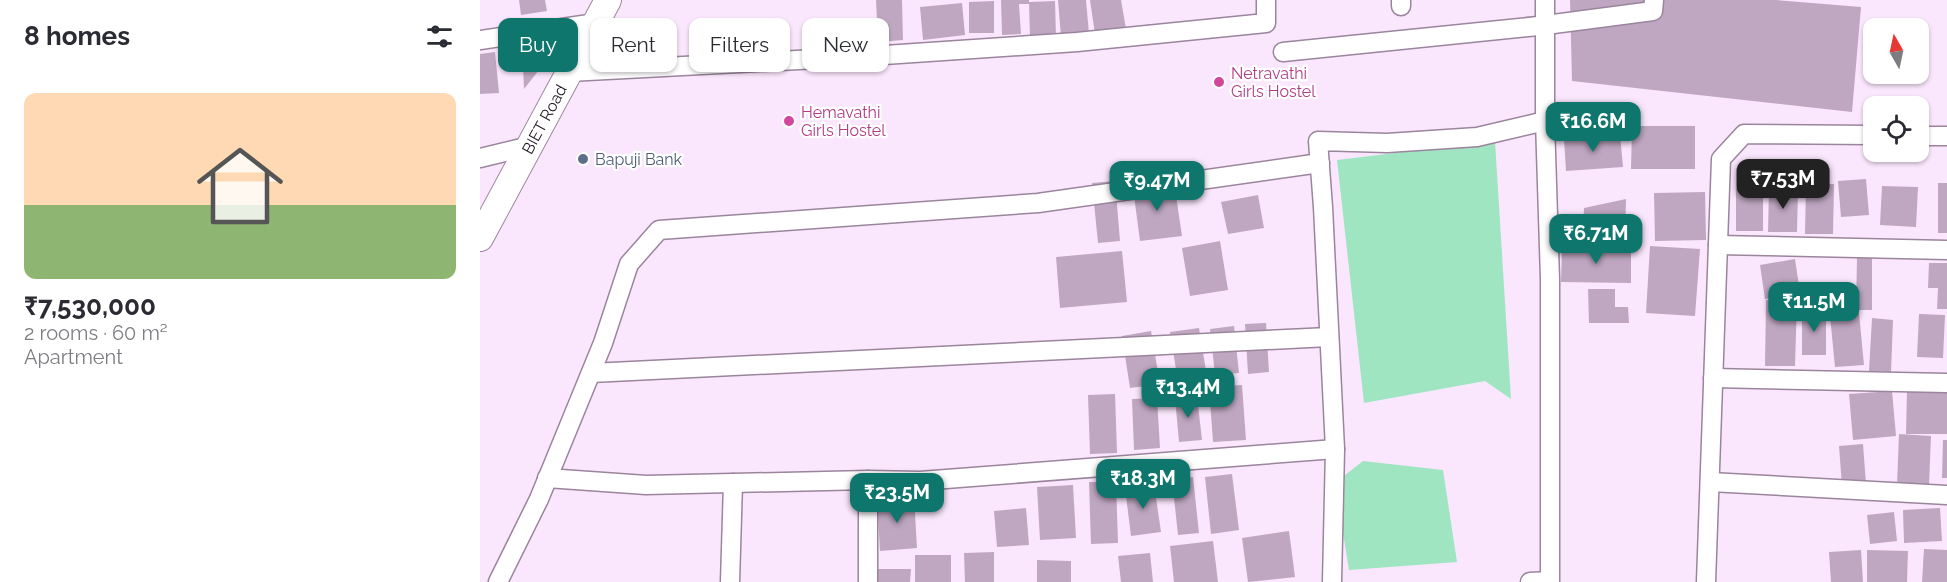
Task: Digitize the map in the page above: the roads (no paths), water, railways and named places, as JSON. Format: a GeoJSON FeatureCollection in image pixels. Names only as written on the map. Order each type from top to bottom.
{"type":"FeatureCollection","features":[{"type":"Feature","properties":{"kind":"street","name":"BIET Road"},"geometry":{"type":"LineString","coordinates":[[599,18],[608,0]]}},
{"type":"Feature","properties":{"kind":"street"},"geometry":{"type":"LineString","coordinates":[[578,72],[1077,42],[1266,23],[1266,0]]}},
{"type":"Feature","properties":{"kind":"street"},"geometry":{"type":"LineString","coordinates":[[1530,582],[1550,581],[1550,290],[1545,121],[1545,0]]}},
{"type":"Feature","properties":{"kind":"street"},"geometry":{"type":"LineString","coordinates":[[1283,52],[1545,25],[1653,11],[1654,0]]}},
{"type":"Feature","properties":{"kind":"street"},"geometry":{"type":"LineString","coordinates":[[480,40],[590,24]]}},
{"type":"Feature","properties":{"kind":"street","name":"BIET Road"},"geometry":{"type":"LineString","coordinates":[[578,56],[590,34]]}},
{"type":"Feature","properties":{"kind":"street","name":"BIET Road"},"geometry":{"type":"LineString","coordinates":[[480,238],[569,72]]}},
{"type":"Feature","properties":{"kind":"street"},"geometry":{"type":"LineString","coordinates":[[1332,582],[1335,449],[1318,141],[1387,143],[1477,137],[1545,121]]}},
{"type":"Feature","properties":{"kind":"street"},"geometry":{"type":"LineString","coordinates":[[1706,582],[1721,159],[1744,134],[1863,135]]}},
{"type":"Feature","properties":{"kind":"street"},"geometry":{"type":"LineString","coordinates":[[1929,136],[1947,136]]}},
{"type":"Feature","properties":{"kind":"street"},"geometry":{"type":"LineString","coordinates":[[480,158],[530,146]]}},
{"type":"Feature","properties":{"kind":"street"},"geometry":{"type":"LineString","coordinates":[[498,582],[539,499],[591,373],[629,264],[659,230],[1038,203],[1320,163]]}},
{"type":"Feature","properties":{"kind":"street"},"geometry":{"type":"LineString","coordinates":[[1718,245],[1947,250]]}},
{"type":"Feature","properties":{"kind":"street"},"geometry":{"type":"LineString","coordinates":[[591,373],[1329,337]]}},
{"type":"Feature","properties":{"kind":"street"},"geometry":{"type":"LineString","coordinates":[[1713,378],[1947,383]]}},
{"type":"Feature","properties":{"kind":"street"},"geometry":{"type":"LineString","coordinates":[[547,478],[646,485],[920,481],[1335,449]]}},
{"type":"Feature","properties":{"kind":"street"},"geometry":{"type":"LineString","coordinates":[[868,480],[868,582]]}},
{"type":"Feature","properties":{"kind":"street"},"geometry":{"type":"LineString","coordinates":[[1710,482],[1947,495]]}},
{"type":"Feature","properties":{"kind":"street"},"geometry":{"type":"LineString","coordinates":[[730,582],[733,483]]}},
{"type":"Feature","properties":{"kind":"place","name":"Netravathi Girls Hostel"},"geometry":{"type":"Point","coordinates":[1219,82]}},
{"type":"Feature","properties":{"kind":"place","name":"Hemavathi Girls Hostel"},"geometry":{"type":"Point","coordinates":[789,121]}},
{"type":"Feature","properties":{"kind":"place","name":"Bapuji Bank"},"geometry":{"type":"Point","coordinates":[583,159]}}]}
